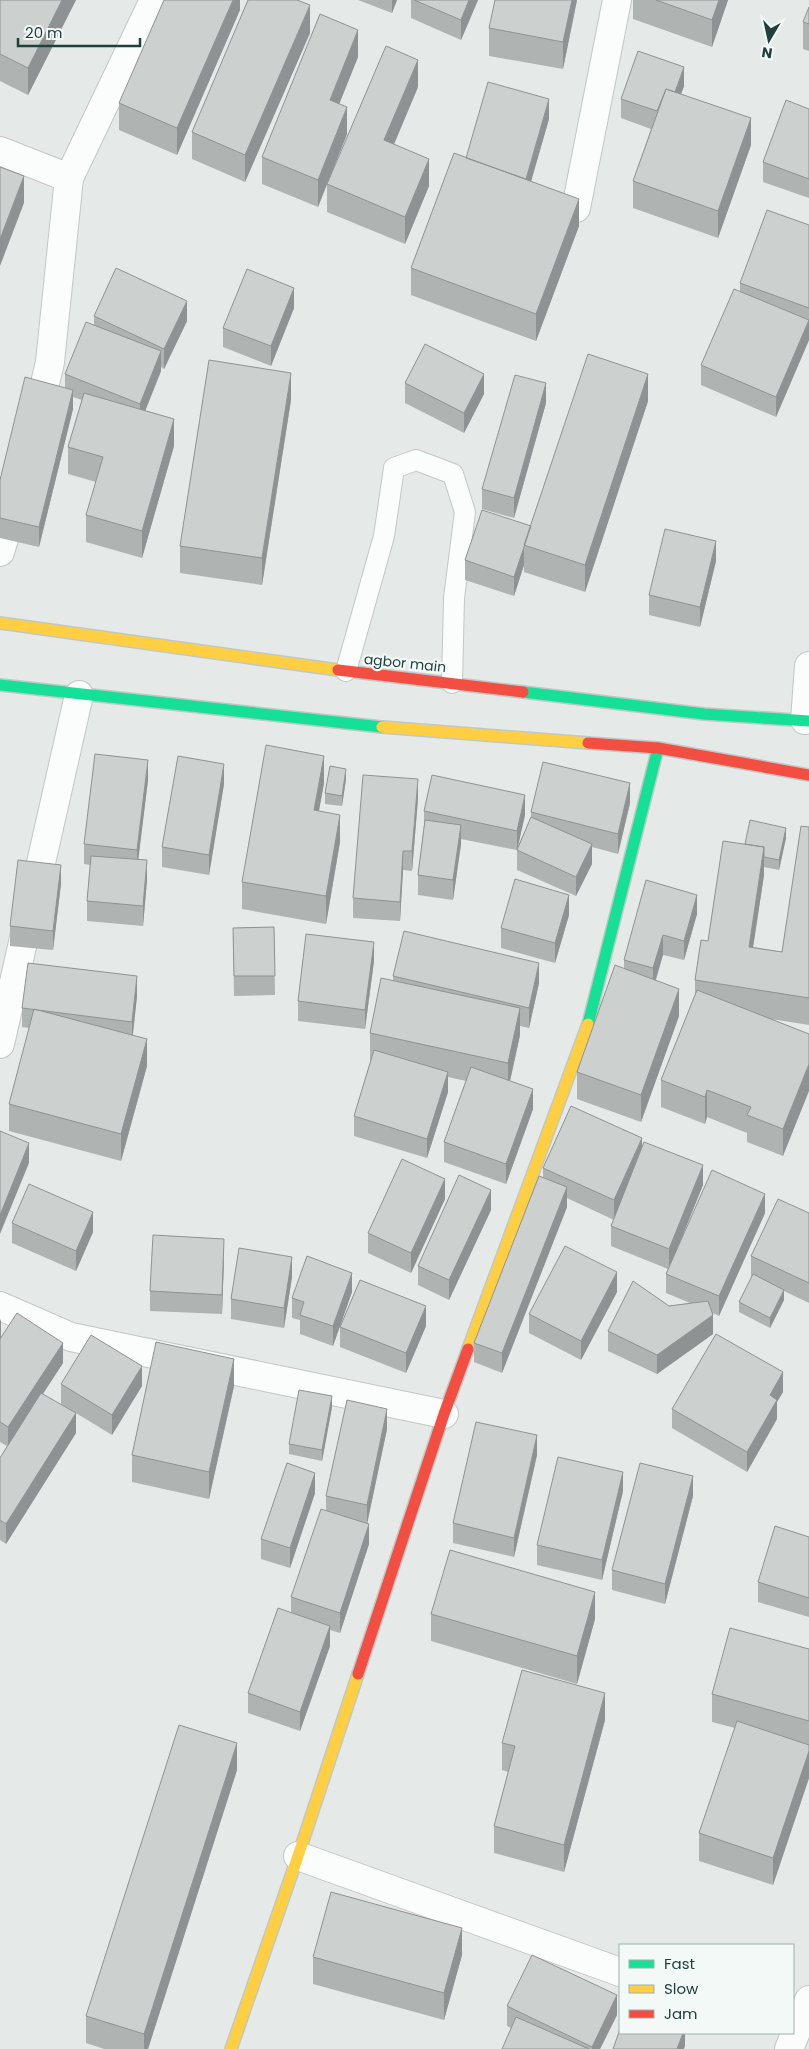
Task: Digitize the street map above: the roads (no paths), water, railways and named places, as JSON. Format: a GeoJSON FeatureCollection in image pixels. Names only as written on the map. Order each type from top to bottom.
{"type":"FeatureCollection","features":[{"type":"Feature","properties":{"kind":"main road","name":"agbor main"},"geometry":{"type":"LineString","coordinates":[[0,622],[346,671],[704,714],[807,720]]}},
{"type":"Feature","properties":{"kind":"main road"},"geometry":{"type":"LineString","coordinates":[[0,685],[373,726],[658,748],[809,775]]}},
{"type":"Feature","properties":{"kind":"main road"},"geometry":{"type":"LineString","coordinates":[[231,2049],[298,1856],[444,1414],[585,1035],[658,748]]}},
{"type":"Feature","properties":{"kind":"street"},"geometry":{"type":"LineString","coordinates":[[31,444],[50,362],[69,178],[154,0]]}},
{"type":"Feature","properties":{"kind":"street"},"geometry":{"type":"LineString","coordinates":[[576,208],[616,0]]}},
{"type":"Feature","properties":{"kind":"street"},"geometry":{"type":"LineString","coordinates":[[0,151],[69,178]]}},
{"type":"Feature","properties":{"kind":"street"},"geometry":{"type":"LineString","coordinates":[[0,552],[22,480]]}},
{"type":"Feature","properties":{"kind":"street"},"geometry":{"type":"LineString","coordinates":[[807,720],[809,666]]}},
{"type":"Feature","properties":{"kind":"street"},"geometry":{"type":"LineString","coordinates":[[0,1044],[79,695]]}},
{"type":"Feature","properties":{"kind":"street"},"geometry":{"type":"LineString","coordinates":[[0,1306],[71,1337],[444,1414]]}},
{"type":"Feature","properties":{"kind":"street"},"geometry":{"type":"LineString","coordinates":[[298,1856],[619,1972]]}},
{"type":"Feature","properties":{"kind":"street"},"geometry":{"type":"LineString","coordinates":[[789,2049],[803,2016]]}},
{"type":"Feature","properties":{"kind":"lane"},"geometry":{"type":"LineString","coordinates":[[346,671],[384,536],[394,468],[416,460],[453,474],[465,512],[454,598],[452,683]]}}]}
